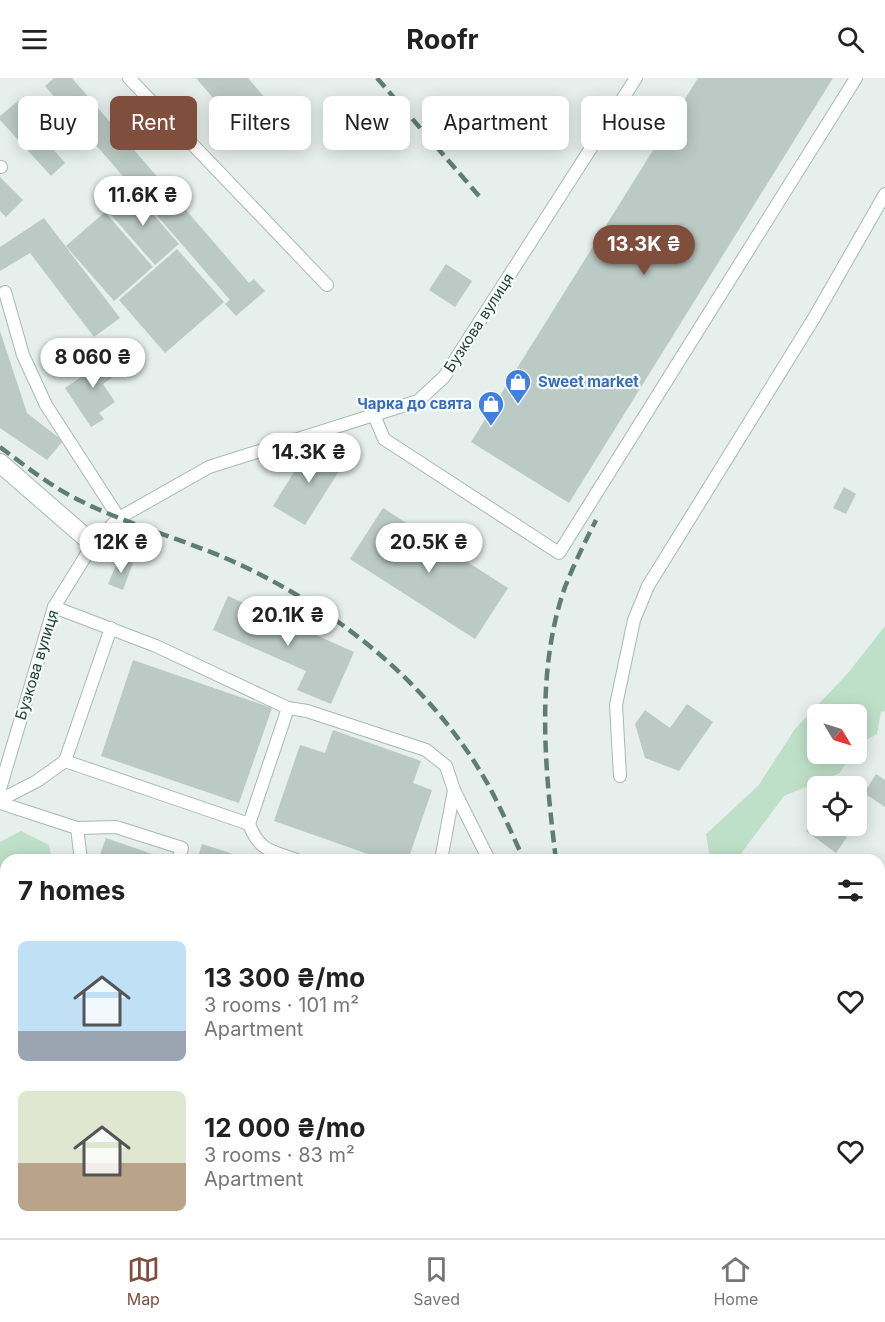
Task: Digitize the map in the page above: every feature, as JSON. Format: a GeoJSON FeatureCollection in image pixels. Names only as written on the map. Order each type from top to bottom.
{"type":"FeatureCollection","features":[{"type":"Feature","properties":{"kind":"street"},"geometry":{"type":"LineString","coordinates":[[0,464],[93,544]]}},
{"type":"Feature","properties":{"kind":"lane"},"geometry":{"type":"LineString","coordinates":[[129,78],[327,285]]}},
{"type":"Feature","properties":{"kind":"lane","name":"Бузкова вулиця"},"geometry":{"type":"LineString","coordinates":[[0,789],[54,607],[93,544],[119,518],[209,467],[418,400],[444,377],[636,78]]}},
{"type":"Feature","properties":{"kind":"lane"},"geometry":{"type":"LineString","coordinates":[[374,415],[384,439],[559,553],[856,78]]}},
{"type":"Feature","properties":{"kind":"lane"},"geometry":{"type":"LineString","coordinates":[[620,776],[616,705],[634,620],[648,585],[814,318],[885,194]]}},
{"type":"Feature","properties":{"kind":"lane"},"geometry":{"type":"LineString","coordinates":[[5,292],[23,355],[46,405],[119,518]]}},
{"type":"Feature","properties":{"kind":"lane"},"geometry":{"type":"LineString","coordinates":[[54,607],[156,645],[288,708],[307,711],[426,750],[446,766],[454,790],[486,854]]}},
{"type":"Feature","properties":{"kind":"lane"},"geometry":{"type":"LineString","coordinates":[[0,801],[37,781],[65,761],[111,628]]}},
{"type":"Feature","properties":{"kind":"lane"},"geometry":{"type":"LineString","coordinates":[[280,854],[263,848],[254,838],[249,824],[288,708]]}},
{"type":"Feature","properties":{"kind":"lane"},"geometry":{"type":"LineString","coordinates":[[65,761],[249,824]]}},
{"type":"Feature","properties":{"kind":"lane"},"geometry":{"type":"LineString","coordinates":[[442,854],[454,790]]}},
{"type":"Feature","properties":{"kind":"lane"},"geometry":{"type":"LineString","coordinates":[[0,801],[77,828],[116,827],[182,848],[180,854]]}},
{"type":"Feature","properties":{"kind":"lane"},"geometry":{"type":"LineString","coordinates":[[77,828],[80,854]]}},
{"type":"Feature","properties":{"kind":"green space"},"geometry":{"type":"Polygon","coordinates":[[[885,626],[885,711],[881,712],[877,734],[867,740],[867,704],[819,704],[848,673],[885,626]]]}},
{"type":"Feature","properties":{"kind":"green space"},"geometry":{"type":"Polygon","coordinates":[[[807,716],[807,764],[845,764],[840,773],[833,776],[807,776],[807,787],[784,796],[741,854],[709,854],[706,834],[758,786],[795,729],[807,716]]]}},
{"type":"Feature","properties":{"kind":"green space"},"geometry":{"type":"Polygon","coordinates":[[[21,831],[49,845],[51,854],[0,854],[0,842],[21,831]]]}},
{"type":"Feature","properties":{"kind":"building"},"geometry":{"type":"Polygon","coordinates":[[[54,78],[72,78],[88,96],[54,96],[45,86],[54,78]]]}},
{"type":"Feature","properties":{"kind":"building"},"geometry":{"type":"Polygon","coordinates":[[[196,78],[248,78],[263,96],[211,96],[196,78]]]}},
{"type":"Feature","properties":{"kind":"building"},"geometry":{"type":"Polygon","coordinates":[[[698,78],[833,78],[569,503],[471,442],[653,150],[687,150],[687,96],[698,78]]]}},
{"type":"Feature","properties":{"kind":"building"},"geometry":{"type":"Polygon","coordinates":[[[18,101],[18,140],[0,120],[0,116],[18,101]]]}},
{"type":"Feature","properties":{"kind":"building"},"geometry":{"type":"Polygon","coordinates":[[[98,108],[110,122],[110,150],[134,150],[249,283],[254,279],[265,291],[236,316],[225,304],[230,300],[98,147],[98,108]]]}},
{"type":"Feature","properties":{"kind":"building"},"geometry":{"type":"Polygon","coordinates":[[[27,150],[54,150],[65,163],[51,176],[27,150]]]}},
{"type":"Feature","properties":{"kind":"building"},"geometry":{"type":"Polygon","coordinates":[[[0,177],[23,200],[6,217],[0,211],[0,177]]]}},
{"type":"Feature","properties":{"kind":"building"},"geometry":{"type":"Polygon","coordinates":[[[131,189],[179,244],[155,265],[107,210],[131,189]]]}},
{"type":"Feature","properties":{"kind":"building"},"geometry":{"type":"Polygon","coordinates":[[[105,212],[153,267],[114,301],[66,246],[105,212]]]}},
{"type":"Feature","properties":{"kind":"building"},"geometry":{"type":"Polygon","coordinates":[[[44,218],[120,318],[94,337],[30,253],[0,271],[0,247],[44,218]]]}},
{"type":"Feature","properties":{"kind":"building"},"geometry":{"type":"Polygon","coordinates":[[[177,249],[224,302],[165,353],[119,300],[177,249]]]}},
{"type":"Feature","properties":{"kind":"building"},"geometry":{"type":"Polygon","coordinates":[[[446,264],[472,281],[455,307],[429,290],[446,264]]]}},
{"type":"Feature","properties":{"kind":"building"},"geometry":{"type":"Polygon","coordinates":[[[0,331],[27,413],[63,441],[47,460],[0,428],[0,331]]]}},
{"type":"Feature","properties":{"kind":"building"},"geometry":{"type":"Polygon","coordinates":[[[98,349],[116,375],[103,384],[115,402],[99,413],[104,419],[91,427],[65,388],[93,369],[86,357],[98,349]]]}},
{"type":"Feature","properties":{"kind":"building"},"geometry":{"type":"Polygon","coordinates":[[[312,443],[344,463],[305,525],[273,506],[312,443]]]}},
{"type":"Feature","properties":{"kind":"building"},"geometry":{"type":"Polygon","coordinates":[[[844,487],[856,494],[846,514],[833,508],[844,487]]]}},
{"type":"Feature","properties":{"kind":"building"},"geometry":{"type":"Polygon","coordinates":[[[383,508],[508,588],[475,639],[350,559],[383,508]]]}},
{"type":"Feature","properties":{"kind":"building"},"geometry":{"type":"Polygon","coordinates":[[[119,558],[133,563],[123,590],[108,584],[119,558]]]}},
{"type":"Feature","properties":{"kind":"building"},"geometry":{"type":"Polygon","coordinates":[[[228,596],[354,652],[331,704],[297,690],[306,671],[213,630],[228,596]]]}},
{"type":"Feature","properties":{"kind":"building"},"geometry":{"type":"Polygon","coordinates":[[[133,660],[272,708],[239,803],[101,756],[133,660]]]}},
{"type":"Feature","properties":{"kind":"building"},"geometry":{"type":"Polygon","coordinates":[[[687,704],[713,722],[679,771],[645,758],[635,724],[645,710],[670,728],[687,704]]]}},
{"type":"Feature","properties":{"kind":"building"},"geometry":{"type":"Polygon","coordinates":[[[333,730],[421,761],[413,783],[432,790],[410,854],[368,854],[274,821],[300,745],[325,753],[333,730]]]}},
{"type":"Feature","properties":{"kind":"building"},"geometry":{"type":"Polygon","coordinates":[[[876,774],[885,780],[885,807],[867,795],[867,788],[876,774]]]}},
{"type":"Feature","properties":{"kind":"building"},"geometry":{"type":"Polygon","coordinates":[[[813,836],[847,837],[836,853],[813,836]]]}},
{"type":"Feature","properties":{"kind":"building"},"geometry":{"type":"Polygon","coordinates":[[[106,838],[152,854],[100,854],[106,838]]]}},
{"type":"Feature","properties":{"kind":"building"},"geometry":{"type":"Polygon","coordinates":[[[202,844],[233,854],[199,854],[202,844]]]}},
{"type":"Feature","properties":{"kind":"railway"},"geometry":{"type":"LineString","coordinates":[[377,78],[479,196]]}},
{"type":"Feature","properties":{"kind":"railway"},"geometry":{"type":"LineString","coordinates":[[0,447],[43,479],[71,496],[92,507],[247,568],[284,587],[354,633],[417,689],[469,754],[491,790],[521,854]]}},
{"type":"Feature","properties":{"kind":"railway"},"geometry":{"type":"LineString","coordinates":[[555,854],[546,757],[546,687],[549,653],[565,587],[596,520]]}},
{"type":"Feature","properties":{"kind":"place","name":"Sweet market"},"geometry":{"type":"Point","coordinates":[518,405]}},
{"type":"Feature","properties":{"kind":"place","name":"Чарка до свята"},"geometry":{"type":"Point","coordinates":[491,427]}}]}
